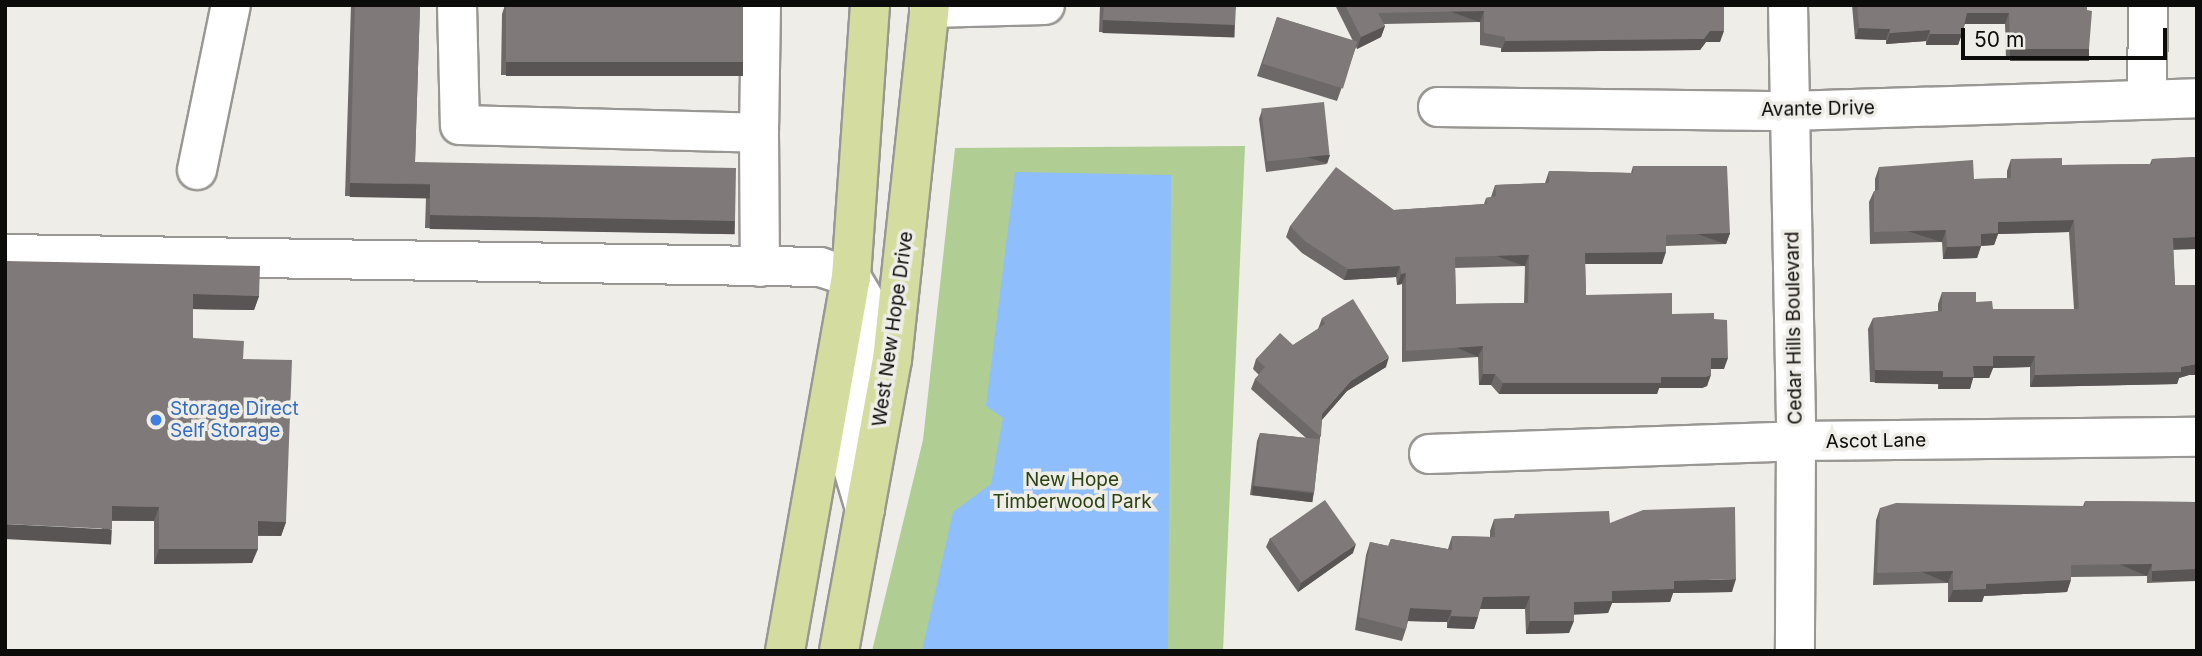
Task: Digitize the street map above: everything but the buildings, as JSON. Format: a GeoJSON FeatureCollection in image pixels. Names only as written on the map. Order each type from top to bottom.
{"type":"FeatureCollection","features":[{"type":"Feature","properties":{"kind":"main road"},"geometry":{"type":"LineString","coordinates":[[785,651],[851,277],[870,5]]}},
{"type":"Feature","properties":{"kind":"main road","name":"West New Hope Drive"},"geometry":{"type":"LineString","coordinates":[[839,651],[892,360],[930,6]]}},
{"type":"Feature","properties":{"kind":"street"},"geometry":{"type":"LineString","coordinates":[[197,170],[232,5]]}},
{"type":"Feature","properties":{"kind":"street"},"geometry":{"type":"LineString","coordinates":[[457,5],[460,125],[759,133]]}},
{"type":"Feature","properties":{"kind":"street"},"geometry":{"type":"LineString","coordinates":[[760,267],[761,5]]}},
{"type":"Feature","properties":{"kind":"street"},"geometry":{"type":"LineString","coordinates":[[930,6],[1045,5]]}},
{"type":"Feature","properties":{"kind":"street","name":"Cedar Hills Boulevard"},"geometry":{"type":"LineString","coordinates":[[1788,5],[1796,441],[1795,651]]}},
{"type":"Feature","properties":{"kind":"street"},"geometry":{"type":"LineString","coordinates":[[2147,99],[2148,5]]}},
{"type":"Feature","properties":{"kind":"street","name":"Avante Drive"},"geometry":{"type":"LineString","coordinates":[[1438,107],[1790,111],[2197,98]]}},
{"type":"Feature","properties":{"kind":"street"},"geometry":{"type":"LineString","coordinates":[[5,254],[820,267],[851,277],[873,314],[852,465],[865,509]]}},
{"type":"Feature","properties":{"kind":"street","name":"Ascot Lane"},"geometry":{"type":"LineString","coordinates":[[1429,454],[1796,441],[2197,438]]}},
{"type":"Feature","properties":{"kind":"green space","name":"New Hope Timberwood Park"},"geometry":{"type":"Polygon","coordinates":[[[1245,146],[1223,651],[872,651],[923,440],[955,148],[1245,146]]]}},
{"type":"Feature","properties":{"kind":"water"},"geometry":{"type":"Polygon","coordinates":[[[1015,172],[1171,175],[1168,651],[922,651],[953,512],[991,484],[1003,418],[986,406],[1015,172]]]}},
{"type":"Feature","properties":{"kind":"place","name":"Storage Direct Self Storage"},"geometry":{"type":"Point","coordinates":[156,420]}}]}
